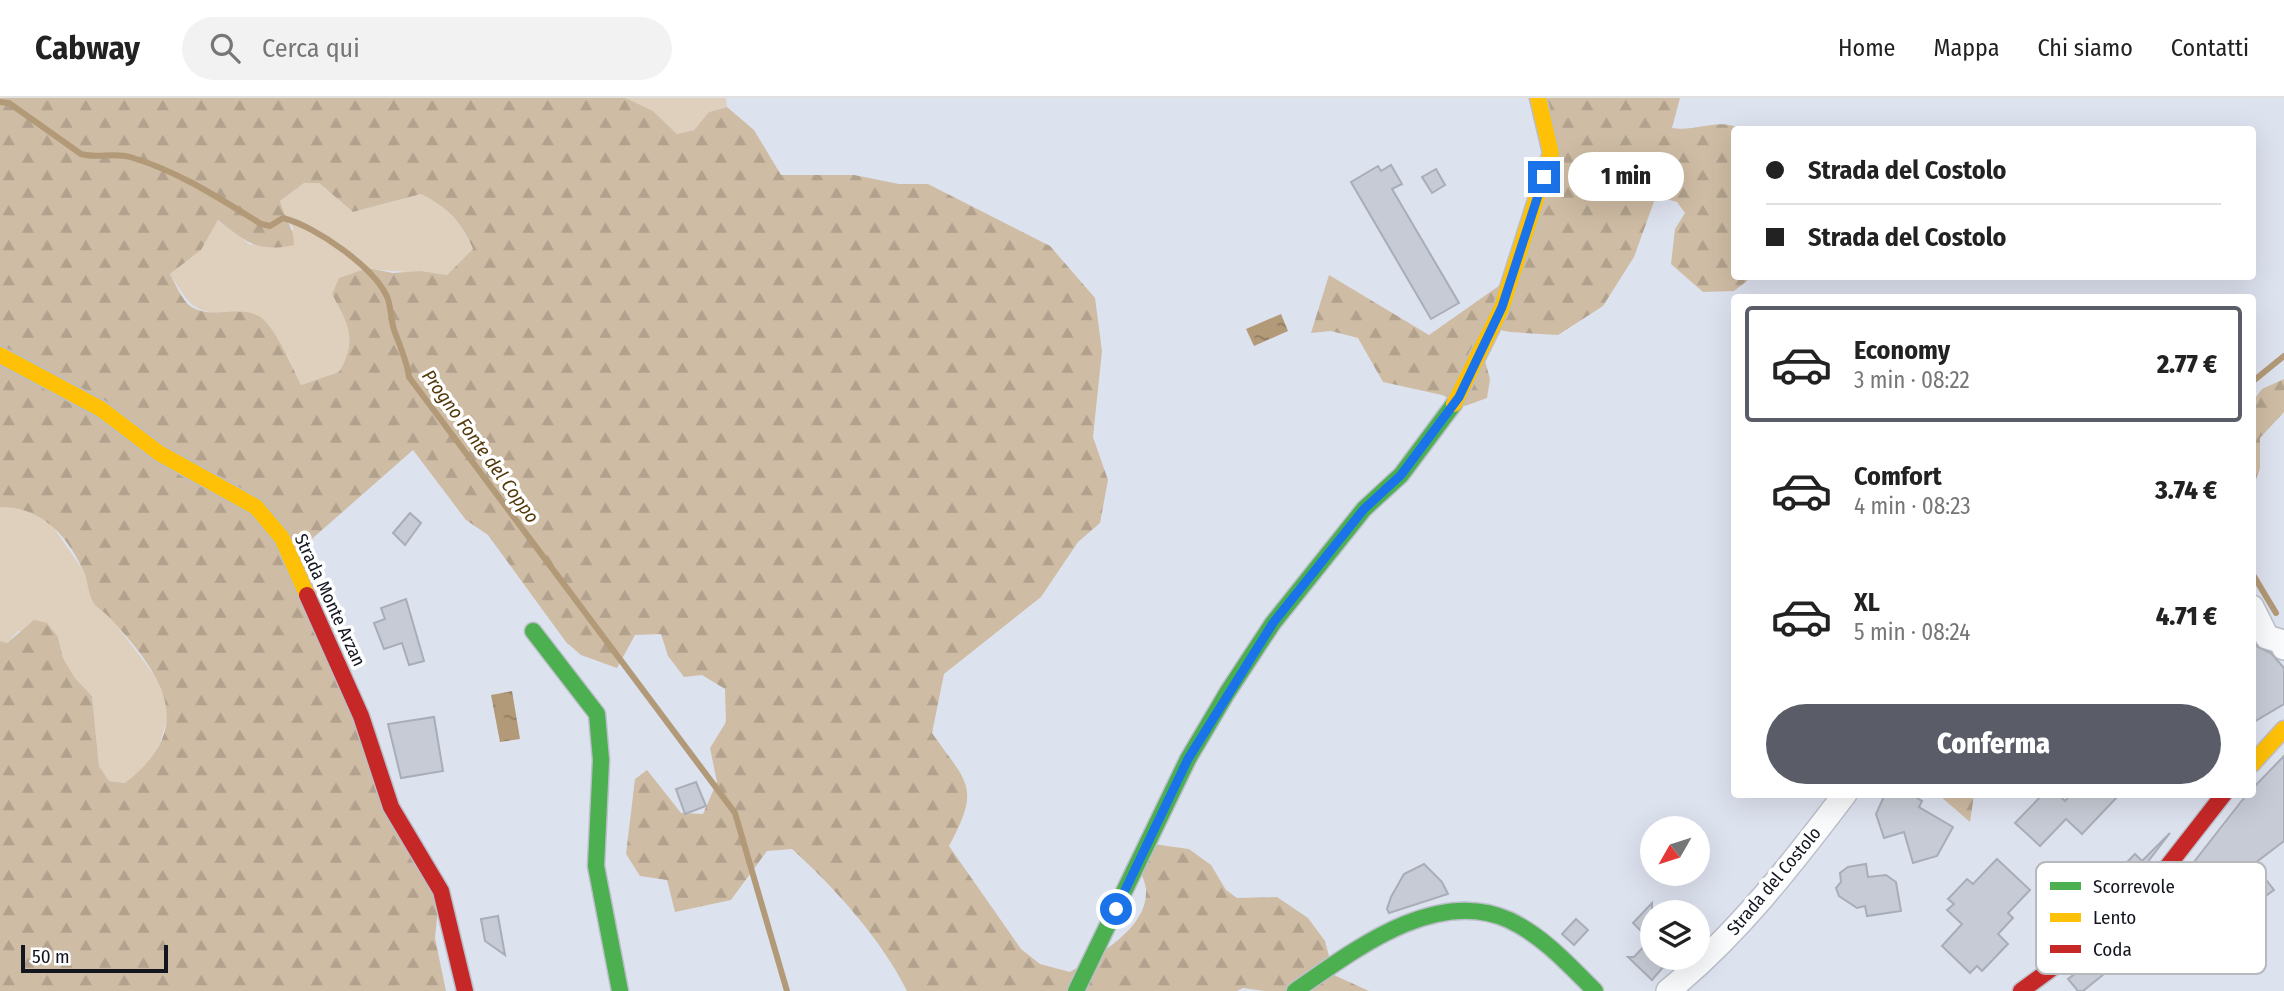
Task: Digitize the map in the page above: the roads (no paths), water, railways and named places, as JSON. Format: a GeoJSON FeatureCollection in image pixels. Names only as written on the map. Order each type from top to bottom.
{"type":"FeatureCollection","features":[{"type":"Feature","properties":{"kind":"street"},"geometry":{"type":"LineString","coordinates":[[1076,991],[1188,759],[1227,693],[1282,612],[1364,509],[1401,475],[1459,397],[1502,307],[1551,153],[1538,98]]}},
{"type":"Feature","properties":{"kind":"street","name":"Strada Monte Arzan"},"geometry":{"type":"LineString","coordinates":[[0,355],[102,410],[159,453],[256,507],[282,538],[361,716],[391,807],[441,891],[466,991]]}},
{"type":"Feature","properties":{"kind":"street"},"geometry":{"type":"LineString","coordinates":[[2256,615],[2267,637],[2280,641],[2284,648]]}},
{"type":"Feature","properties":{"kind":"street"},"geometry":{"type":"LineString","coordinates":[[533,631],[597,714],[600,760],[596,866],[620,991]]}},
{"type":"Feature","properties":{"kind":"street"},"geometry":{"type":"LineString","coordinates":[[2256,760],[2284,729]]}},
{"type":"Feature","properties":{"kind":"street","name":"Strada del Costolo"},"geometry":{"type":"LineString","coordinates":[[1668,991],[1736,929],[1785,873],[1842,798]]}},
{"type":"Feature","properties":{"kind":"street"},"geometry":{"type":"LineString","coordinates":[[2171,862],[2221,798]]}},
{"type":"Feature","properties":{"kind":"street"},"geometry":{"type":"LineString","coordinates":[[1295,991],[1384,933],[1435,916],[1471,911],[1494,914],[1522,929],[1554,952],[1595,991]]}},
{"type":"Feature","properties":{"kind":"street"},"geometry":{"type":"LineString","coordinates":[[2021,991],[2044,974]]}},
{"type":"Feature","properties":{"kind":"water"},"geometry":{"type":"Polygon","coordinates":[[[1281,314],[1288,331],[1254,346],[1246,329],[1281,314]]]}},
{"type":"Feature","properties":{"kind":"water"},"geometry":{"type":"Polygon","coordinates":[[[512,691],[520,739],[500,742],[491,695],[512,691]]]}},
{"type":"Feature","properties":{"kind":"waterway","name":"Progno Fonte del Coppo"},"geometry":{"type":"LineString","coordinates":[[0,102],[9,103],[81,154],[118,155],[148,163],[198,186],[261,224],[270,226],[283,218],[296,223],[327,239],[371,274],[388,299],[394,330],[409,377],[735,813],[787,991]]}},
{"type":"Feature","properties":{"kind":"waterway"},"geometry":{"type":"LineString","coordinates":[[2256,379],[2284,356]]}},
{"type":"Feature","properties":{"kind":"waterway"},"geometry":{"type":"LineString","coordinates":[[2256,580],[2276,613]]}}]}
